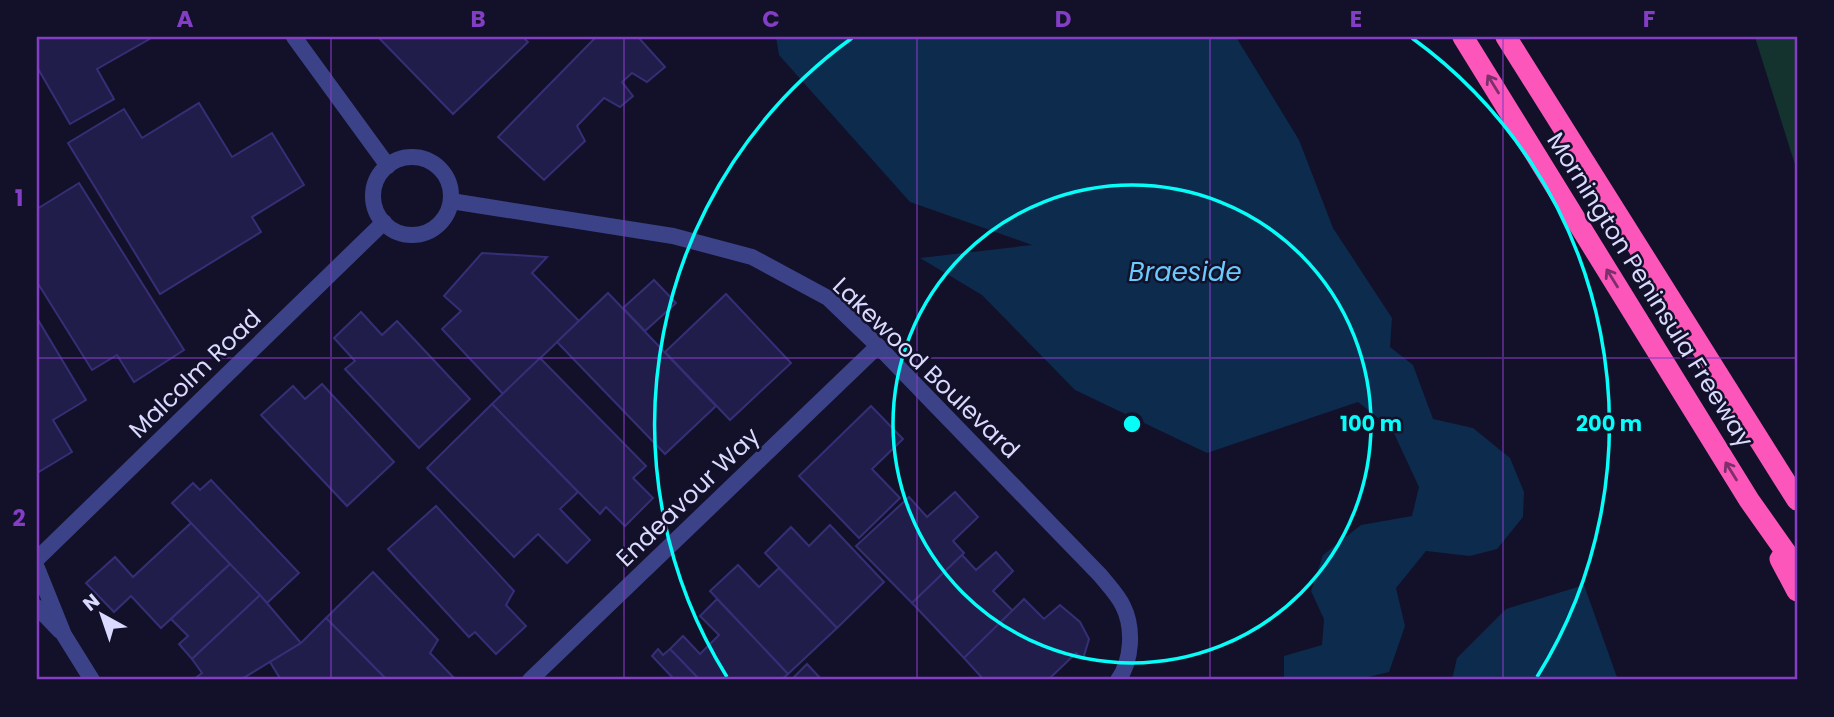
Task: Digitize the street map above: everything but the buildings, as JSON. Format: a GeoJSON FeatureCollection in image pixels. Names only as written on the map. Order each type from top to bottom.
{"type":"FeatureCollection","features":[{"type":"Feature","properties":{"kind":"highway","name":"Mornington Peninsula Freeway"},"geometry":{"type":"LineString","coordinates":[[1463,37],[1749,500],[1797,568]]}},
{"type":"Feature","properties":{"kind":"highway","name":"Mornington Peninsula Freeway"},"geometry":{"type":"LineString","coordinates":[[1506,37],[1797,499]]}},
{"type":"Feature","properties":{"kind":"highway"},"geometry":{"type":"LineString","coordinates":[[1749,500],[1797,591]]}},
{"type":"Feature","properties":{"kind":"street"},"geometry":{"type":"LineString","coordinates":[[294,37],[388,166]]}},
{"type":"Feature","properties":{"kind":"street"},"geometry":{"type":"LineString","coordinates":[[405,157],[418,157],[429,160],[446,176],[451,188],[451,201],[442,221],[433,229],[421,234],[399,232],[384,222],[375,207],[374,195],[376,184],[388,166],[405,157]]}},
{"type":"Feature","properties":{"kind":"street","name":"Lakewood Boulevard"},"geometry":{"type":"LineString","coordinates":[[451,201],[673,236],[752,257],[828,298],[878,346],[1108,585],[1124,607],[1131,642],[1123,674],[1118,680]]}},
{"type":"Feature","properties":{"kind":"street","name":"Malcolm Road"},"geometry":{"type":"LineString","coordinates":[[37,559],[384,222]]}},
{"type":"Feature","properties":{"kind":"street","name":"Endeavour Way"},"geometry":{"type":"LineString","coordinates":[[530,680],[878,346]]}},
{"type":"Feature","properties":{"kind":"street"},"geometry":{"type":"LineString","coordinates":[[37,568],[64,635],[92,680]]}},
{"type":"Feature","properties":{"kind":"street"},"geometry":{"type":"LineString","coordinates":[[37,607],[64,635]]}},
{"type":"Feature","properties":{"kind":"green space"},"geometry":{"type":"Polygon","coordinates":[[[1755,37],[1797,37],[1797,171],[1755,37]]]}},
{"type":"Feature","properties":{"kind":"water","name":"Braeside"},"geometry":{"type":"Polygon","coordinates":[[[776,37],[1236,37],[1299,140],[1333,228],[1392,318],[1390,347],[1413,365],[1433,419],[1473,428],[1510,458],[1524,492],[1523,517],[1497,549],[1470,556],[1426,551],[1396,588],[1405,626],[1389,672],[1363,680],[1284,680],[1284,656],[1322,645],[1324,619],[1311,591],[1323,555],[1361,525],[1412,516],[1419,487],[1392,429],[1358,402],[1207,453],[1075,390],[982,295],[920,258],[1032,245],[910,202],[779,55],[776,37]]]}},
{"type":"Feature","properties":{"kind":"water"},"geometry":{"type":"Polygon","coordinates":[[[1584,585],[1618,680],[1452,680],[1457,658],[1506,609],[1584,585]]]}}]}
